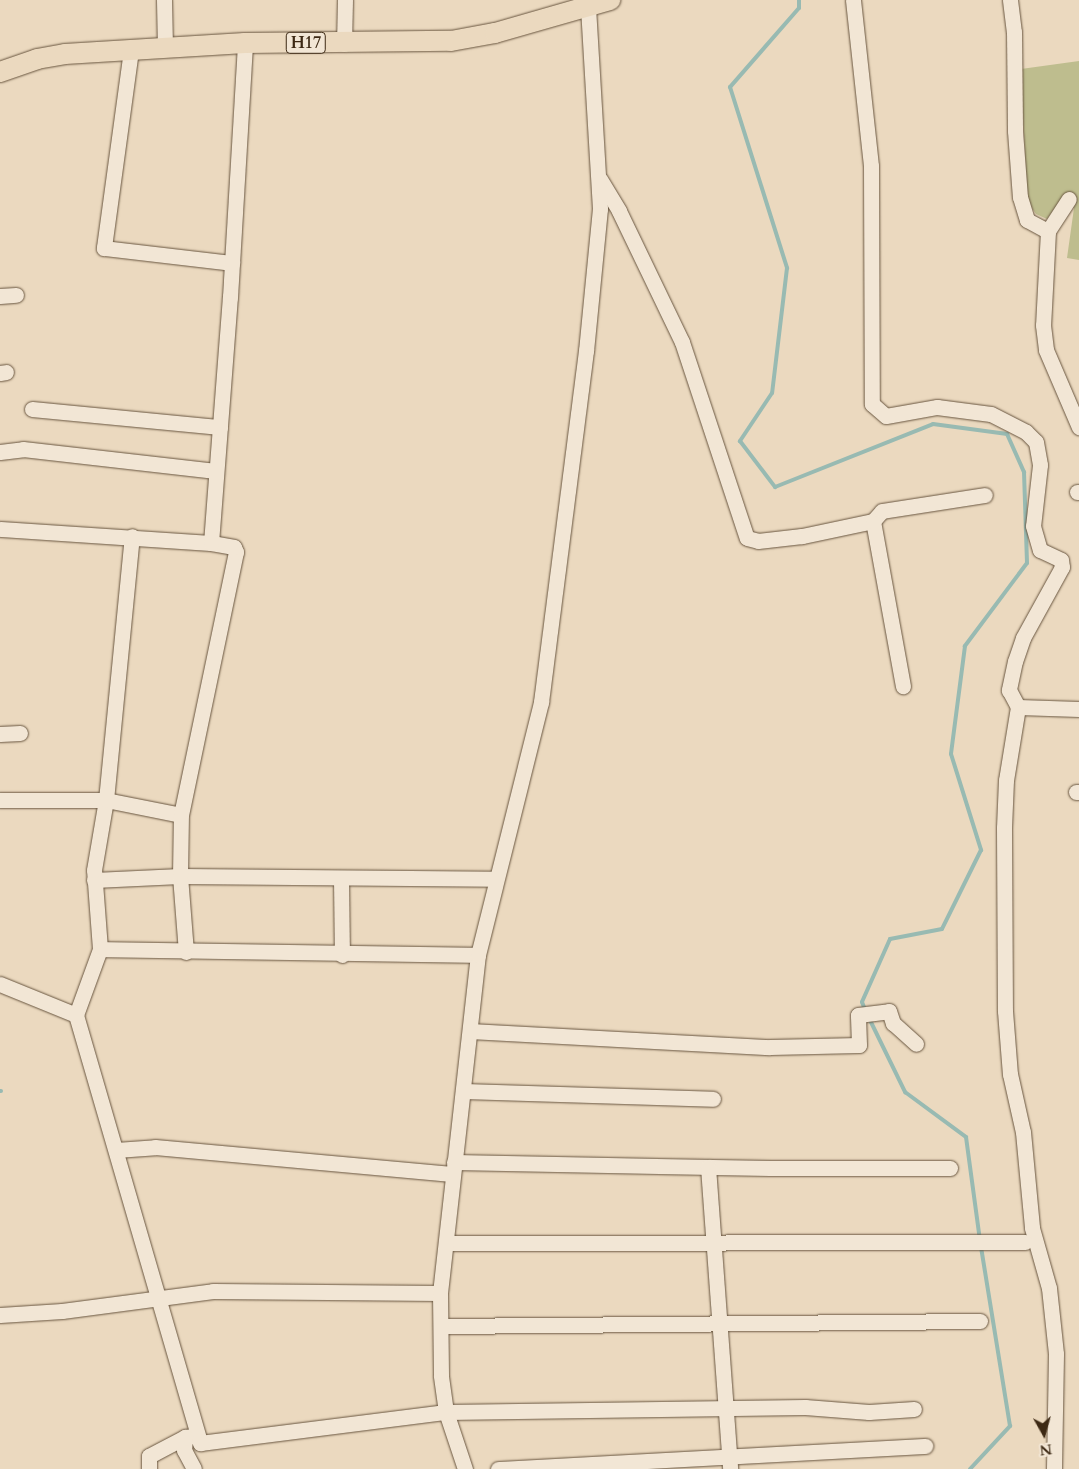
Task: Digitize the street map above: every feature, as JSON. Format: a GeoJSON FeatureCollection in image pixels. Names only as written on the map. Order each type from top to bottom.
{"type":"FeatureCollection","features":[{"type":"Feature","properties":{"kind":"main road","name":"H17"},"geometry":{"type":"LineString","coordinates":[[0,72],[38,58],[65,54],[165,47],[245,43],[344,44],[450,41],[588,8],[610,0]]}},
{"type":"Feature","properties":{"kind":"street"},"geometry":{"type":"LineString","coordinates":[[164,0],[165,47]]}},
{"type":"Feature","properties":{"kind":"street"},"geometry":{"type":"LineString","coordinates":[[344,44],[345,0]]}},
{"type":"Feature","properties":{"kind":"street"},"geometry":{"type":"LineString","coordinates":[[853,0],[870,166],[872,404],[886,416],[937,407],[991,414],[1008,420],[1036,442],[1040,465],[1033,526],[1040,550],[1061,560],[1062,567],[1015,661],[1009,690],[1018,707],[1006,780],[1004,1010],[1010,1074],[1023,1132],[1032,1228],[1049,1288],[1056,1354],[1054,1469]]}},
{"type":"Feature","properties":{"kind":"street"},"geometry":{"type":"LineString","coordinates":[[1010,0],[1020,197],[1027,220],[1048,230]]}},
{"type":"Feature","properties":{"kind":"street"},"geometry":{"type":"LineString","coordinates":[[465,1469],[446,1412],[440,1293],[478,955],[495,878],[541,702],[586,351],[600,209],[588,8]]}},
{"type":"Feature","properties":{"kind":"street"},"geometry":{"type":"LineString","coordinates":[[211,543],[232,263],[245,43]]}},
{"type":"Feature","properties":{"kind":"street"},"geometry":{"type":"LineString","coordinates":[[131,50],[104,248],[232,263]]}},
{"type":"Feature","properties":{"kind":"street"},"geometry":{"type":"LineString","coordinates":[[598,176],[619,211],[682,342],[747,538],[758,542],[802,536],[873,521],[882,511],[985,496]]}},
{"type":"Feature","properties":{"kind":"street"},"geometry":{"type":"LineString","coordinates":[[1069,199],[1048,230],[1043,325],[1046,350],[1079,427]]}},
{"type":"Feature","properties":{"kind":"street"},"geometry":{"type":"LineString","coordinates":[[0,296],[16,295]]}},
{"type":"Feature","properties":{"kind":"street"},"geometry":{"type":"LineString","coordinates":[[32,409],[220,427]]}},
{"type":"Feature","properties":{"kind":"street"},"geometry":{"type":"LineString","coordinates":[[0,452],[23,449],[216,471]]}},
{"type":"Feature","properties":{"kind":"street"},"geometry":{"type":"LineString","coordinates":[[873,521],[903,686]]}},
{"type":"Feature","properties":{"kind":"street"},"geometry":{"type":"LineString","coordinates":[[0,529],[132,536],[211,543],[234,547],[236,552],[181,815],[180,876],[186,952]]}},
{"type":"Feature","properties":{"kind":"street"},"geometry":{"type":"LineString","coordinates":[[132,536],[106,800],[94,880],[100,949],[76,1015],[159,1296],[191,1436],[200,1443],[446,1412],[805,1407],[869,1412],[914,1409]]}},
{"type":"Feature","properties":{"kind":"street"},"geometry":{"type":"LineString","coordinates":[[1018,707],[1079,709]]}},
{"type":"Feature","properties":{"kind":"street"},"geometry":{"type":"LineString","coordinates":[[0,734],[20,733]]}},
{"type":"Feature","properties":{"kind":"street"},"geometry":{"type":"LineString","coordinates":[[0,800],[106,800],[181,815]]}},
{"type":"Feature","properties":{"kind":"street"},"geometry":{"type":"LineString","coordinates":[[94,880],[180,876],[495,878]]}},
{"type":"Feature","properties":{"kind":"street"},"geometry":{"type":"LineString","coordinates":[[341,878],[342,955]]}},
{"type":"Feature","properties":{"kind":"street"},"geometry":{"type":"LineString","coordinates":[[100,949],[342,955],[478,955]]}},
{"type":"Feature","properties":{"kind":"street"},"geometry":{"type":"LineString","coordinates":[[0,984],[76,1015]]}},
{"type":"Feature","properties":{"kind":"street"},"geometry":{"type":"LineString","coordinates":[[470,1031],[770,1047],[859,1045],[858,1015],[889,1011],[893,1023],[916,1044]]}},
{"type":"Feature","properties":{"kind":"street"},"geometry":{"type":"LineString","coordinates":[[463,1091],[712,1099]]}},
{"type":"Feature","properties":{"kind":"street"},"geometry":{"type":"LineString","coordinates":[[116,1150],[155,1147],[453,1168],[950,1168]]}},
{"type":"Feature","properties":{"kind":"street"},"geometry":{"type":"LineString","coordinates":[[708,1167],[729,1463]]}},
{"type":"Feature","properties":{"kind":"street"},"geometry":{"type":"LineString","coordinates":[[446,1243],[1025,1242]]}},
{"type":"Feature","properties":{"kind":"street"},"geometry":{"type":"LineString","coordinates":[[0,1315],[62,1311],[159,1296],[213,1291],[440,1293]]}},
{"type":"Feature","properties":{"kind":"street"},"geometry":{"type":"LineString","coordinates":[[441,1326],[980,1322]]}},
{"type":"Feature","properties":{"kind":"street"},"geometry":{"type":"LineString","coordinates":[[150,1469],[149,1456],[191,1436]]}},
{"type":"Feature","properties":{"kind":"street"},"geometry":{"type":"LineString","coordinates":[[191,1436],[184,1450],[194,1469]]}},
{"type":"Feature","properties":{"kind":"street"},"geometry":{"type":"LineString","coordinates":[[498,1469],[729,1463],[925,1446]]}},
{"type":"Feature","properties":{"kind":"shaded area"},"geometry":{"type":"Polygon","coordinates":[[[1079,61],[1079,260],[1067,258],[1074,208],[1059,202],[1047,219],[1036,214],[1027,201],[1021,69],[1079,61]]]}},
{"type":"Feature","properties":{"kind":"waterway"},"geometry":{"type":"LineString","coordinates":[[799,0],[799,8],[730,87],[787,268],[772,393],[740,441],[775,487],[933,424],[1007,434],[1024,472],[1027,563],[965,646],[951,754],[981,850],[942,929],[890,939],[862,1002],[865,1010]]}},
{"type":"Feature","properties":{"kind":"waterway"},"geometry":{"type":"LineString","coordinates":[[868,1016],[905,1092],[966,1137],[980,1240]]}},
{"type":"Feature","properties":{"kind":"waterway"},"geometry":{"type":"LineString","coordinates":[[970,1469],[1010,1426],[981,1247]]}}]}
